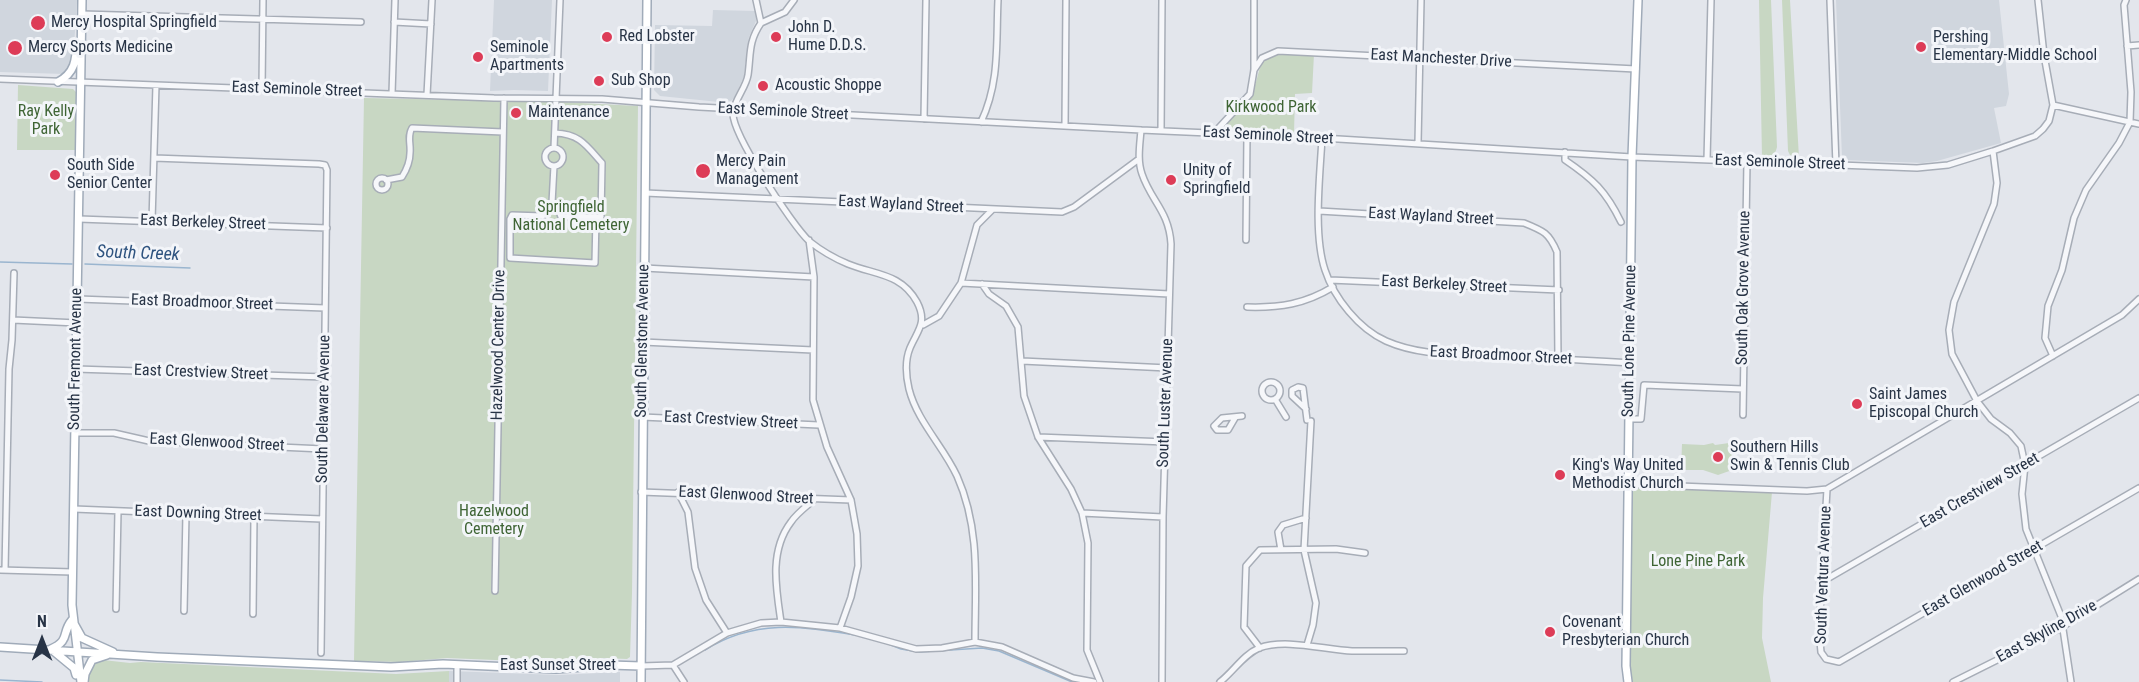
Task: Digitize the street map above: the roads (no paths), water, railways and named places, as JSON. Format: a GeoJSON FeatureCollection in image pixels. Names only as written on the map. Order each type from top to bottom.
{"type":"FeatureCollection","features":[{"type":"Feature","properties":{"kind":"main road","name":"South Fremont Avenue"},"geometry":{"type":"LineString","coordinates":[[81,682],[72,620],[82,0]]}},
{"type":"Feature","properties":{"kind":"main road","name":"South Glenstone Avenue"},"geometry":{"type":"LineString","coordinates":[[641,682],[647,0]]}},
{"type":"Feature","properties":{"kind":"main road","name":"South Lone Pine Avenue"},"geometry":{"type":"LineString","coordinates":[[1628,682],[1626,666],[1632,157],[1638,0]]}},
{"type":"Feature","properties":{"kind":"main road"},"geometry":{"type":"LineString","coordinates":[[58,82],[69,75],[74,68],[82,25]]}},
{"type":"Feature","properties":{"kind":"main road"},"geometry":{"type":"LineString","coordinates":[[81,682],[74,668],[51,649],[62,644],[67,626],[72,620],[82,638],[118,654]]}},
{"type":"Feature","properties":{"kind":"main road","name":"East Sunset Street"},"geometry":{"type":"LineString","coordinates":[[0,646],[391,667],[457,665],[556,669],[610,664],[641,666]]}},
{"type":"Feature","properties":{"kind":"main road"},"geometry":{"type":"LineString","coordinates":[[81,682],[92,660],[118,654]]}},
{"type":"Feature","properties":{"kind":"street"},"geometry":{"type":"LineString","coordinates":[[262,89],[263,0]]}},
{"type":"Feature","properties":{"kind":"street"},"geometry":{"type":"LineString","coordinates":[[392,94],[395,0]]}},
{"type":"Feature","properties":{"kind":"street"},"geometry":{"type":"LineString","coordinates":[[427,95],[432,0]]}},
{"type":"Feature","properties":{"kind":"street"},"geometry":{"type":"LineString","coordinates":[[554,148],[560,0]]}},
{"type":"Feature","properties":{"kind":"street"},"geometry":{"type":"LineString","coordinates":[[756,0],[761,23]]}},
{"type":"Feature","properties":{"kind":"street"},"geometry":{"type":"LineString","coordinates":[[794,0],[785,12],[761,23],[753,35],[748,77],[733,109],[735,123],[762,177],[809,240],[847,264],[894,278],[909,290],[919,304],[923,326]]}},
{"type":"Feature","properties":{"kind":"street"},"geometry":{"type":"LineString","coordinates":[[924,119],[926,0]]}},
{"type":"Feature","properties":{"kind":"street"},"geometry":{"type":"LineString","coordinates":[[981,122],[990,105],[995,84],[998,0]]}},
{"type":"Feature","properties":{"kind":"street"},"geometry":{"type":"LineString","coordinates":[[1065,126],[1066,0]]}},
{"type":"Feature","properties":{"kind":"street"},"geometry":{"type":"LineString","coordinates":[[1161,130],[1162,0]]}},
{"type":"Feature","properties":{"kind":"street"},"geometry":{"type":"LineString","coordinates":[[1214,133],[1250,94],[1254,70],[1254,0]]}},
{"type":"Feature","properties":{"kind":"street"},"geometry":{"type":"LineString","coordinates":[[1418,143],[1421,0]]}},
{"type":"Feature","properties":{"kind":"street"},"geometry":{"type":"LineString","coordinates":[[1707,160],[1711,0]]}},
{"type":"Feature","properties":{"kind":"street"},"geometry":{"type":"LineString","coordinates":[[1830,0],[1836,165]]}},
{"type":"Feature","properties":{"kind":"street"},"geometry":{"type":"LineString","coordinates":[[2038,0],[2044,55],[2053,105],[2139,124]]}},
{"type":"Feature","properties":{"kind":"street"},"geometry":{"type":"LineString","coordinates":[[2054,356],[2044,338],[2048,306],[2062,270],[2074,218],[2086,190],[2119,143],[2130,122],[2131,92],[2126,0]]}},
{"type":"Feature","properties":{"kind":"street"},"geometry":{"type":"LineString","coordinates":[[82,15],[361,22]]}},
{"type":"Feature","properties":{"kind":"street"},"geometry":{"type":"LineString","coordinates":[[394,22],[430,24]]}},
{"type":"Feature","properties":{"kind":"street"},"geometry":{"type":"LineString","coordinates":[[2127,46],[2139,45]]}},
{"type":"Feature","properties":{"kind":"street","name":"East Manchester Drive"},"geometry":{"type":"LineString","coordinates":[[1254,70],[1262,58],[1278,51],[1636,69]]}},
{"type":"Feature","properties":{"kind":"street","name":"East Seminole Street"},"geometry":{"type":"LineString","coordinates":[[0,79],[646,102],[733,109],[1418,143],[1632,157],[1934,167],[1993,151],[2035,136],[2049,121],[2053,105]]}},
{"type":"Feature","properties":{"kind":"street"},"geometry":{"type":"LineString","coordinates":[[152,222],[156,85]]}},
{"type":"Feature","properties":{"kind":"street","name":"Hazelwood Center Drive"},"geometry":{"type":"LineString","coordinates":[[495,591],[504,98]]}},
{"type":"Feature","properties":{"kind":"street"},"geometry":{"type":"LineString","coordinates":[[386,180],[402,177],[407,169],[411,155],[409,134],[412,128],[503,132]]}},
{"type":"Feature","properties":{"kind":"street","name":"South Luster Avenue"},"geometry":{"type":"LineString","coordinates":[[1141,130],[1139,159],[1142,174],[1170,229],[1163,517],[1162,682]]}},
{"type":"Feature","properties":{"kind":"street"},"geometry":{"type":"LineString","coordinates":[[554,166],[552,203],[549,204],[543,216],[512,215],[510,219],[510,258],[595,264],[602,163],[577,137],[555,133]]}},
{"type":"Feature","properties":{"kind":"street"},"geometry":{"type":"LineString","coordinates":[[1246,240],[1247,134]]}},
{"type":"Feature","properties":{"kind":"street","name":"East Broadmoor Street"},"geometry":{"type":"LineString","coordinates":[[1322,138],[1320,250],[1338,298],[1352,316],[1384,340],[1420,352],[1631,363]]}},
{"type":"Feature","properties":{"kind":"street"},"geometry":{"type":"LineString","coordinates":[[554,148],[560,150],[563,159],[560,164],[554,166],[546,162],[545,157],[546,152],[554,148]]}},
{"type":"Feature","properties":{"kind":"street"},"geometry":{"type":"LineString","coordinates":[[1993,151],[1997,183],[1994,204],[1954,302],[1949,330],[1952,354],[1977,401],[1991,419],[2010,433],[2021,446],[2025,465],[2022,494],[2026,529],[2053,594],[2063,627],[2071,682]]}},
{"type":"Feature","properties":{"kind":"street"},"geometry":{"type":"LineString","coordinates":[[1565,152],[1565,160],[1589,177],[1610,198],[1621,222]]}},
{"type":"Feature","properties":{"kind":"street","name":"South Delaware Avenue"},"geometry":{"type":"LineString","coordinates":[[154,158],[325,165],[327,170],[321,654]]}},
{"type":"Feature","properties":{"kind":"street","name":"East Wayland Street"},"geometry":{"type":"LineString","coordinates":[[645,193],[1062,212],[1074,207],[1139,159]]}},
{"type":"Feature","properties":{"kind":"street","name":"South Oak Grove Avenue"},"geometry":{"type":"LineString","coordinates":[[1743,415],[1747,161]]}},
{"type":"Feature","properties":{"kind":"street"},"geometry":{"type":"LineString","coordinates":[[552,203],[557,206],[561,217],[599,217]]}},
{"type":"Feature","properties":{"kind":"street"},"geometry":{"type":"LineString","coordinates":[[975,642],[975,537],[967,501],[956,473],[920,415],[909,390],[906,368],[910,349],[923,326],[939,316],[961,283],[976,225],[992,210]]}},
{"type":"Feature","properties":{"kind":"street","name":"East Wayland Street"},"geometry":{"type":"LineString","coordinates":[[1319,211],[1524,223],[1541,230],[1550,237],[1557,252],[1559,290]]}},
{"type":"Feature","properties":{"kind":"street","name":"East Berkeley Street"},"geometry":{"type":"LineString","coordinates":[[79,219],[327,228]]}},
{"type":"Feature","properties":{"kind":"street"},"geometry":{"type":"LineString","coordinates":[[809,240],[814,277],[813,400],[819,425],[850,500],[856,534],[858,566],[851,597],[840,628]]}},
{"type":"Feature","properties":{"kind":"street"},"geometry":{"type":"LineString","coordinates":[[644,268],[814,277]]}},
{"type":"Feature","properties":{"kind":"street"},"geometry":{"type":"LineString","coordinates":[[14,273],[2,570],[73,572]]}},
{"type":"Feature","properties":{"kind":"street","name":"East Berkeley Street"},"geometry":{"type":"LineString","coordinates":[[1330,280],[1559,290]]}},
{"type":"Feature","properties":{"kind":"street"},"geometry":{"type":"LineString","coordinates":[[961,283],[1169,294]]}},
{"type":"Feature","properties":{"kind":"street"},"geometry":{"type":"LineString","coordinates":[[982,284],[989,294],[1006,306],[1018,327],[1024,396],[1038,437],[1071,489],[1082,513],[1088,543],[1087,650],[1100,682]]}},
{"type":"Feature","properties":{"kind":"street"},"geometry":{"type":"LineString","coordinates":[[1247,307],[1271,308],[1291,304],[1315,298],[1333,287]]}},
{"type":"Feature","properties":{"kind":"street"},"geometry":{"type":"LineString","coordinates":[[1558,359],[1559,290]]}},
{"type":"Feature","properties":{"kind":"street","name":"East Broadmoor Street"},"geometry":{"type":"LineString","coordinates":[[78,298],[325,308]]}},
{"type":"Feature","properties":{"kind":"street"},"geometry":{"type":"LineString","coordinates":[[1628,484],[1807,491],[1827,489],[2054,356],[2121,315],[2139,299]]}},
{"type":"Feature","properties":{"kind":"street"},"geometry":{"type":"LineString","coordinates":[[13,320],[77,322]]}},
{"type":"Feature","properties":{"kind":"street"},"geometry":{"type":"LineString","coordinates":[[643,342],[813,350]]}},
{"type":"Feature","properties":{"kind":"street"},"geometry":{"type":"LineString","coordinates":[[1022,361],[1168,368]]}},
{"type":"Feature","properties":{"kind":"street","name":"East Crestview Street"},"geometry":{"type":"LineString","coordinates":[[76,369],[325,377]]}},
{"type":"Feature","properties":{"kind":"street"},"geometry":{"type":"LineString","coordinates":[[1629,418],[1641,419],[1644,385],[1743,389]]}},
{"type":"Feature","properties":{"kind":"street","name":"East Crestview Street"},"geometry":{"type":"LineString","coordinates":[[1820,583],[2139,398]]}},
{"type":"Feature","properties":{"kind":"street"},"geometry":{"type":"LineString","coordinates":[[1275,399],[1286,417]]}},
{"type":"Feature","properties":{"kind":"street"},"geometry":{"type":"LineString","coordinates":[[1306,409],[1309,420],[1304,550],[1316,603],[1307,645]]}},
{"type":"Feature","properties":{"kind":"street","name":"East Crestview Street"},"geometry":{"type":"LineString","coordinates":[[642,417],[819,425]]}},
{"type":"Feature","properties":{"kind":"street","name":"East Glenwood Street"},"geometry":{"type":"LineString","coordinates":[[75,433],[114,433],[149,441],[323,448]]}},
{"type":"Feature","properties":{"kind":"street"},"geometry":{"type":"LineString","coordinates":[[1038,437],[1166,442]]}},
{"type":"Feature","properties":{"kind":"street","name":"East Glenwood Street"},"geometry":{"type":"LineString","coordinates":[[1826,659],[1839,662],[2139,488]]}},
{"type":"Feature","properties":{"kind":"street","name":"South Ventura Avenue"},"geometry":{"type":"LineString","coordinates":[[1826,659],[1821,652],[1819,631],[1827,489]]}},
{"type":"Feature","properties":{"kind":"street","name":"East Glenwood Street"},"geometry":{"type":"LineString","coordinates":[[641,492],[850,500]]}},
{"type":"Feature","properties":{"kind":"street"},"geometry":{"type":"LineString","coordinates":[[678,492],[688,512],[695,568],[706,600],[727,633]]}},
{"type":"Feature","properties":{"kind":"street"},"geometry":{"type":"LineString","coordinates":[[782,622],[775,585],[779,542],[791,521],[815,499]]}},
{"type":"Feature","properties":{"kind":"street","name":"East Downing Street"},"geometry":{"type":"LineString","coordinates":[[74,509],[322,519]]}},
{"type":"Feature","properties":{"kind":"street"},"geometry":{"type":"LineString","coordinates":[[116,609],[118,511]]}},
{"type":"Feature","properties":{"kind":"street"},"geometry":{"type":"LineString","coordinates":[[1082,513],[1163,517]]}},
{"type":"Feature","properties":{"kind":"street"},"geometry":{"type":"LineString","coordinates":[[184,611],[186,514]]}},
{"type":"Feature","properties":{"kind":"street"},"geometry":{"type":"LineString","coordinates":[[253,614],[254,516]]}},
{"type":"Feature","properties":{"kind":"street"},"geometry":{"type":"LineString","coordinates":[[1281,550],[1278,532],[1283,525],[1306,518]]}},
{"type":"Feature","properties":{"kind":"street"},"geometry":{"type":"LineString","coordinates":[[1260,648],[1244,627],[1246,566],[1253,555],[1260,550],[1336,549],[1365,553]]}},
{"type":"Feature","properties":{"kind":"street","name":"East Skyline Drive"},"geometry":{"type":"LineString","coordinates":[[1953,682],[2063,627],[2139,579]]}},
{"type":"Feature","properties":{"kind":"street","name":"East Sunset Street"},"geometry":{"type":"LineString","coordinates":[[641,666],[673,665],[727,633],[761,623],[782,622],[840,628],[916,649],[942,648],[975,642],[1002,647],[1073,678],[1094,682]]}},
{"type":"Feature","properties":{"kind":"street"},"geometry":{"type":"LineString","coordinates":[[1220,682],[1243,659],[1260,648],[1307,645],[1351,651],[1404,651]]}},
{"type":"Feature","properties":{"kind":"street"},"geometry":{"type":"LineString","coordinates":[[457,665],[457,682]]}},
{"type":"Feature","properties":{"kind":"street"},"geometry":{"type":"LineString","coordinates":[[673,665],[684,682]]}},
{"type":"Feature","properties":{"kind":"waterway","name":"South Creek"},"geometry":{"type":"LineString","coordinates":[[0,262],[72,264]]}},
{"type":"Feature","properties":{"kind":"waterway","name":"South Creek"},"geometry":{"type":"LineString","coordinates":[[85,264],[190,268]]}},
{"type":"Feature","properties":{"kind":"waterway"},"geometry":{"type":"LineString","coordinates":[[705,650],[723,640],[760,629],[816,629],[855,635]]}},
{"type":"Feature","properties":{"kind":"waterway"},"geometry":{"type":"LineString","coordinates":[[886,643],[901,649],[919,652],[982,648],[999,651],[1072,682]]}},
{"type":"Feature","properties":{"kind":"waterway"},"geometry":{"type":"LineString","coordinates":[[0,680],[42,682]]}},
{"type":"Feature","properties":{"kind":"place","name":"Mercy Hospital Springfield"},"geometry":{"type":"Point","coordinates":[38,23]}},
{"type":"Feature","properties":{"kind":"place","name":"Red Lobster"},"geometry":{"type":"Point","coordinates":[607,37]}},
{"type":"Feature","properties":{"kind":"place","name":"John D. Hume D.D.S."},"geometry":{"type":"Point","coordinates":[776,37]}},
{"type":"Feature","properties":{"kind":"place","name":"Pershing Elementary-Middle School"},"geometry":{"type":"Point","coordinates":[1921,47]}},
{"type":"Feature","properties":{"kind":"place","name":"Mercy Sports Medicine"},"geometry":{"type":"Point","coordinates":[15,48]}},
{"type":"Feature","properties":{"kind":"place","name":"Seminole Apartments"},"geometry":{"type":"Point","coordinates":[478,57]}},
{"type":"Feature","properties":{"kind":"place","name":"Sub Shop"},"geometry":{"type":"Point","coordinates":[599,81]}},
{"type":"Feature","properties":{"kind":"place","name":"Acoustic Shoppe"},"geometry":{"type":"Point","coordinates":[763,86]}},
{"type":"Feature","properties":{"kind":"place","name":"Maintenance"},"geometry":{"type":"Point","coordinates":[516,113]}},
{"type":"Feature","properties":{"kind":"place","name":"Mercy Pain Management"},"geometry":{"type":"Point","coordinates":[703,171]}},
{"type":"Feature","properties":{"kind":"place","name":"South Side Senior Center"},"geometry":{"type":"Point","coordinates":[55,175]}},
{"type":"Feature","properties":{"kind":"place","name":"Unity of Springfield"},"geometry":{"type":"Point","coordinates":[1171,180]}},
{"type":"Feature","properties":{"kind":"place","name":"Saint James Episcopal Church"},"geometry":{"type":"Point","coordinates":[1857,404]}},
{"type":"Feature","properties":{"kind":"place","name":"Southern Hills Swin & Tennis Club"},"geometry":{"type":"Point","coordinates":[1718,457]}},
{"type":"Feature","properties":{"kind":"place","name":"King's Way United Methodist Church"},"geometry":{"type":"Point","coordinates":[1560,475]}},
{"type":"Feature","properties":{"kind":"place","name":"Covenant Presbyterian Church"},"geometry":{"type":"Point","coordinates":[1550,632]}},
{"type":"Feature","properties":{"kind":"park label","name":"Kirkwood Park"},"geometry":{"type":"Point","coordinates":[1271,108]}},
{"type":"Feature","properties":{"kind":"park label","name":"Ray Kelly Park"},"geometry":{"type":"Point","coordinates":[46,121]}},
{"type":"Feature","properties":{"kind":"park label","name":"Springfield National Cemetery"},"geometry":{"type":"Point","coordinates":[571,217]}},
{"type":"Feature","properties":{"kind":"park label","name":"Hazelwood Cemetery"},"geometry":{"type":"Point","coordinates":[494,521]}},
{"type":"Feature","properties":{"kind":"park label","name":"Lone Pine Park"},"geometry":{"type":"Point","coordinates":[1698,562]}}]}
